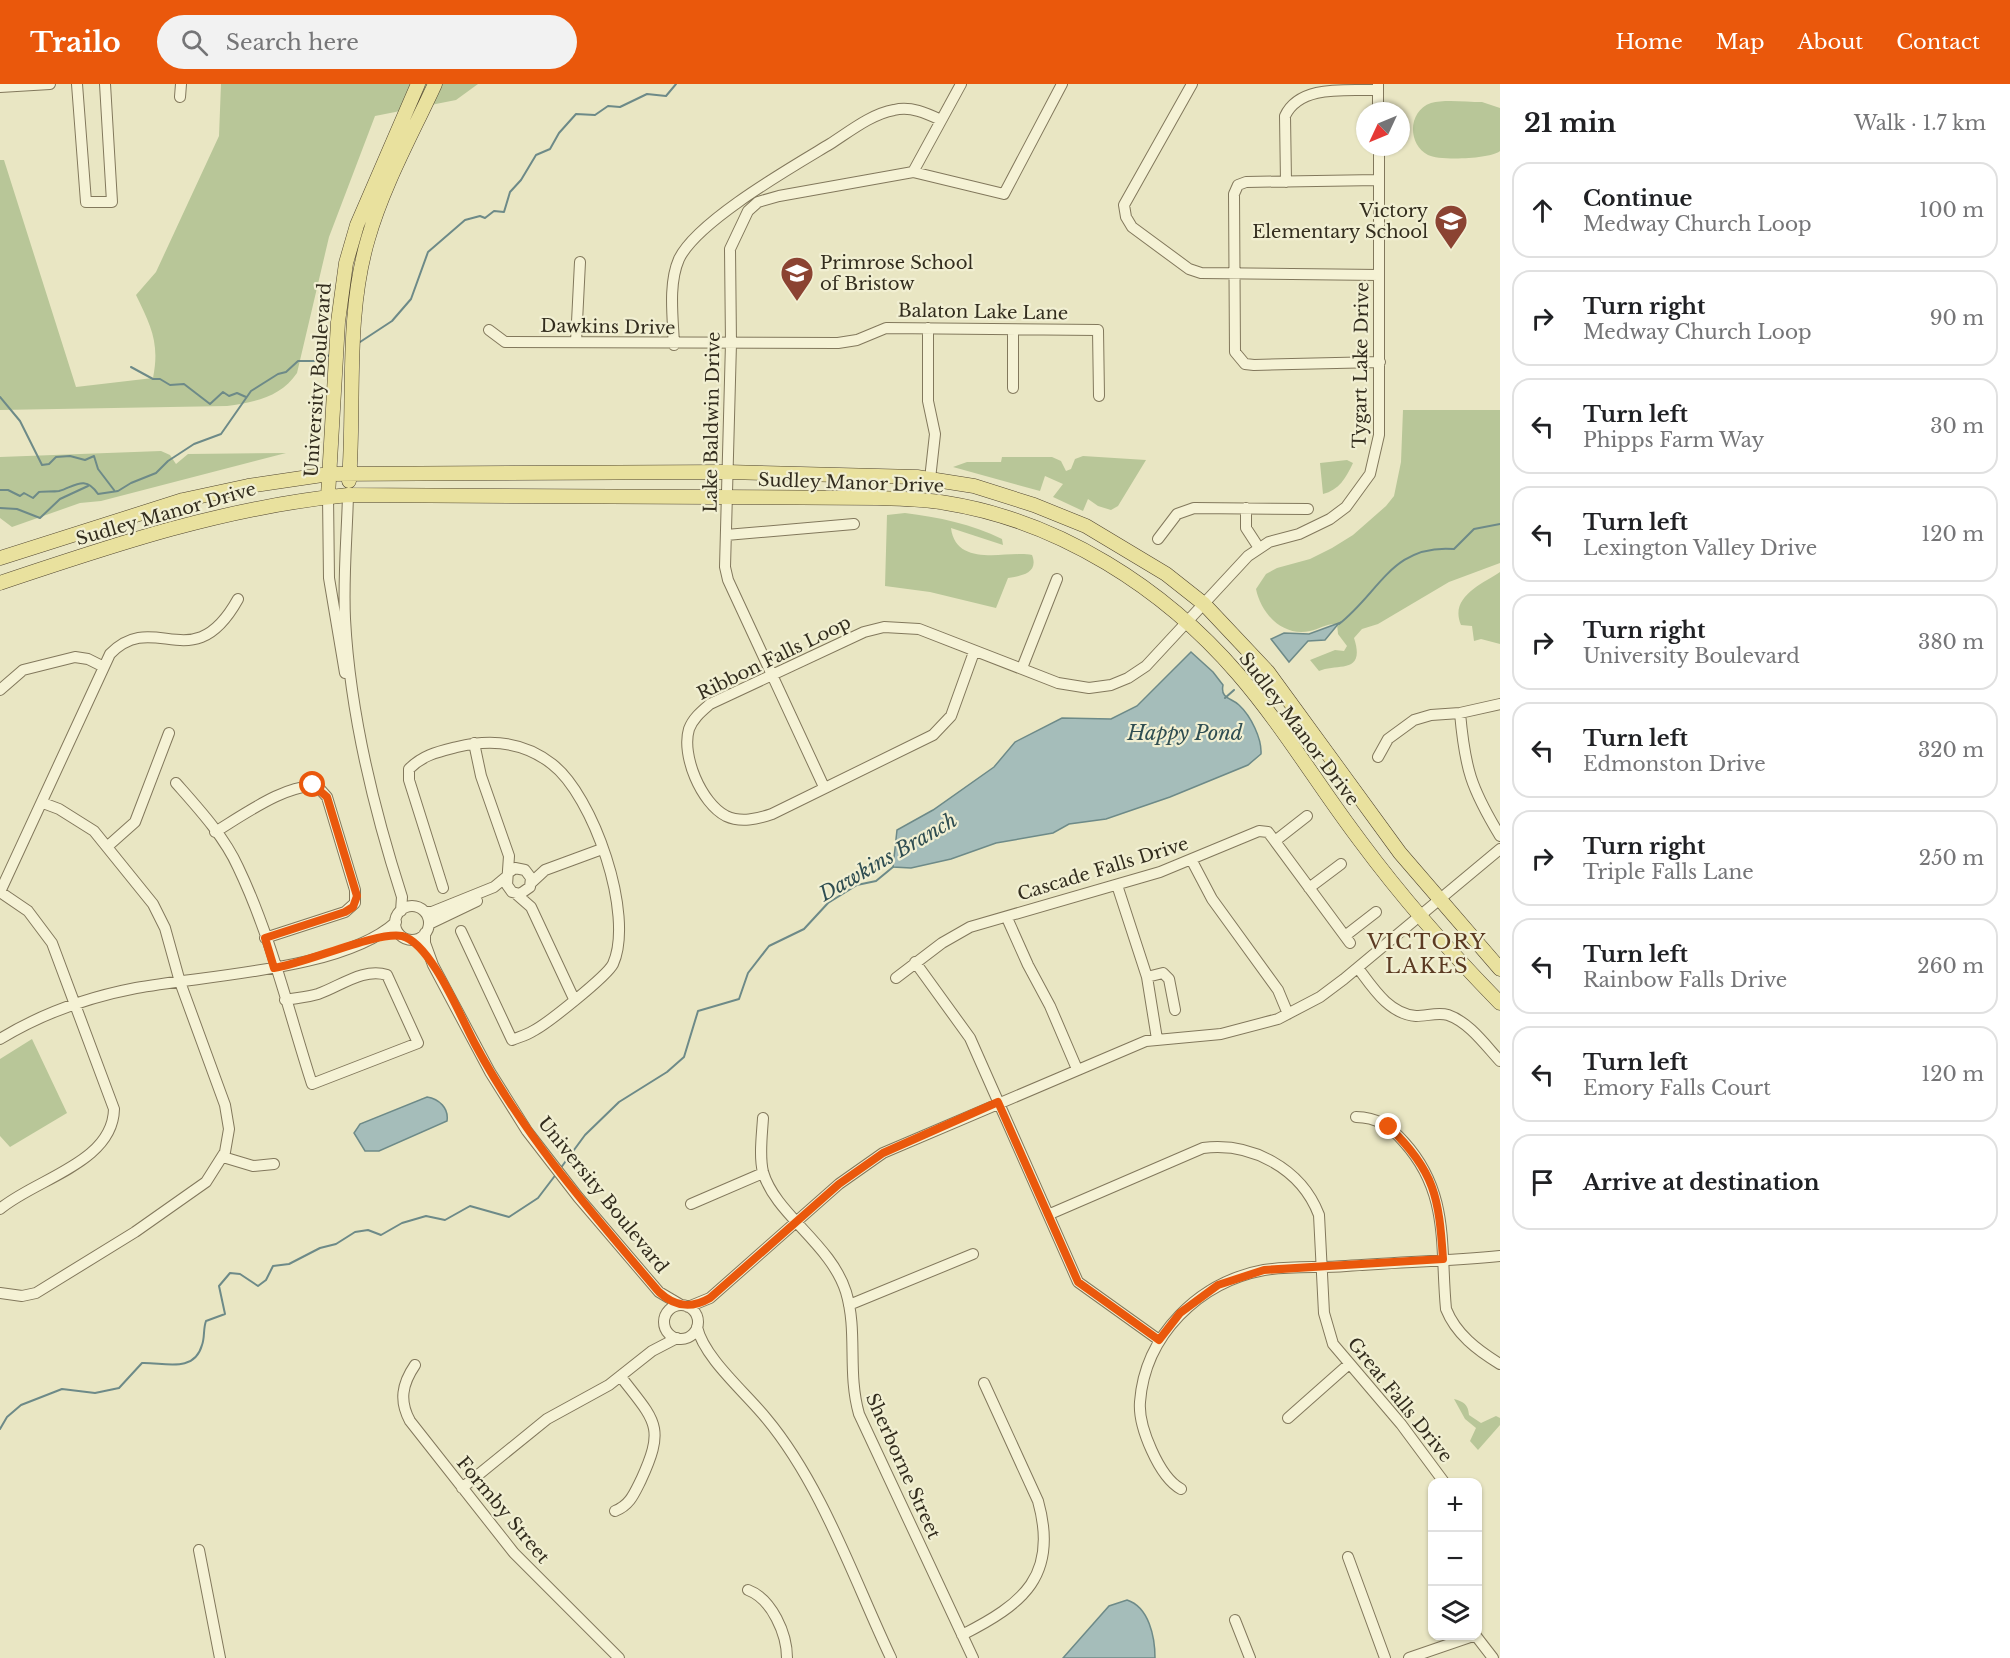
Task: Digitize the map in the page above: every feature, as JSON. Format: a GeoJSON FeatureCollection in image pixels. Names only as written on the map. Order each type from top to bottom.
{"type":"FeatureCollection","features":[{"type":"Feature","properties":{"kind":"main road","name":"University Boulevard"},"geometry":{"type":"LineString","coordinates":[[328,496],[341,291],[357,225],[418,84]]}},
{"type":"Feature","properties":{"kind":"main road","name":"University Boulevard"},"geometry":{"type":"LineString","coordinates":[[348,495],[358,287],[368,239],[435,84]]}},
{"type":"Feature","properties":{"kind":"main road","name":"Sudley Manor Drive"},"geometry":{"type":"LineString","coordinates":[[0,558],[183,500],[248,486],[329,474],[727,472],[930,479],[974,486],[1034,505],[1086,526],[1158,569],[1204,604],[1268,672],[1400,853],[1438,901],[1500,969]]}},
{"type":"Feature","properties":{"kind":"main road","name":"Sudley Manor Drive"},"geometry":{"type":"LineString","coordinates":[[0,583],[147,534],[265,505],[328,496],[916,500],[944,502],[990,513],[1028,526],[1094,557],[1146,589],[1188,621],[1263,706],[1360,842],[1419,917],[1500,1004]]}},
{"type":"Feature","properties":{"kind":"street"},"geometry":{"type":"LineString","coordinates":[[0,87],[50,84]]}},
{"type":"Feature","properties":{"kind":"street"},"geometry":{"type":"LineString","coordinates":[[77,84],[86,202],[112,201],[105,84]]}},
{"type":"Feature","properties":{"kind":"street"},"geometry":{"type":"LineString","coordinates":[[180,97],[181,84]]}},
{"type":"Feature","properties":{"kind":"street"},"geometry":{"type":"LineString","coordinates":[[913,172],[961,84]]}},
{"type":"Feature","properties":{"kind":"street","name":"Lake Baldwin Drive"},"geometry":{"type":"LineString","coordinates":[[824,787],[728,580],[725,567],[731,343],[730,249],[746,215],[753,206],[779,196],[913,172],[1004,194],[1062,84]]}},
{"type":"Feature","properties":{"kind":"street"},"geometry":{"type":"LineString","coordinates":[[1192,84],[1124,205],[1126,217],[1132,226],[1188,269],[1201,273],[1379,275]]}},
{"type":"Feature","properties":{"kind":"street"},"geometry":{"type":"LineString","coordinates":[[1286,182],[1285,116],[1289,106],[1297,99],[1316,92],[1378,87]]}},
{"type":"Feature","properties":{"kind":"street"},"geometry":{"type":"LineString","coordinates":[[674,345],[674,276],[684,251],[701,232],[759,188],[878,115],[906,109],[917,110],[941,120]]}},
{"type":"Feature","properties":{"kind":"street","name":"Tygart Lake Drive"},"geometry":{"type":"LineString","coordinates":[[1204,604],[1235,568],[1259,548],[1312,529],[1346,507],[1364,484],[1375,462],[1378,447],[1380,362],[1379,156]]}},
{"type":"Feature","properties":{"kind":"street"},"geometry":{"type":"LineString","coordinates":[[1378,180],[1246,182],[1238,185],[1234,194],[1236,352],[1245,364],[1380,362]]}},
{"type":"Feature","properties":{"kind":"street"},"geometry":{"type":"LineString","coordinates":[[576,342],[580,262]]}},
{"type":"Feature","properties":{"kind":"street","name":"Balaton Lake Lane"},"geometry":{"type":"LineString","coordinates":[[731,343],[838,343],[857,340],[886,328],[1098,330],[1099,396]]}},
{"type":"Feature","properties":{"kind":"street"},"geometry":{"type":"LineString","coordinates":[[928,328],[928,401],[934,434],[930,479]]}},
{"type":"Feature","properties":{"kind":"street","name":"Dawkins Drive"},"geometry":{"type":"LineString","coordinates":[[489,330],[505,342],[674,345],[731,343]]}},
{"type":"Feature","properties":{"kind":"street"},"geometry":{"type":"LineString","coordinates":[[1013,330],[1013,388]]}},
{"type":"Feature","properties":{"kind":"street","name":"University Boulevard"},"geometry":{"type":"LineString","coordinates":[[348,495],[344,594],[352,690],[371,785],[403,900],[401,911]]}},
{"type":"Feature","properties":{"kind":"street","name":"University Boulevard"},"geometry":{"type":"LineString","coordinates":[[328,496],[327,542],[330,594],[342,663],[352,690]]}},
{"type":"Feature","properties":{"kind":"street"},"geometry":{"type":"LineString","coordinates":[[1246,508],[1246,528],[1259,548]]}},
{"type":"Feature","properties":{"kind":"street"},"geometry":{"type":"LineString","coordinates":[[1158,539],[1170,520],[1184,510],[1308,509]]}},
{"type":"Feature","properties":{"kind":"street"},"geometry":{"type":"LineString","coordinates":[[726,535],[854,524]]}},
{"type":"Feature","properties":{"kind":"street"},"geometry":{"type":"LineString","coordinates":[[1022,668],[1057,579]]}},
{"type":"Feature","properties":{"kind":"street"},"geometry":{"type":"LineString","coordinates":[[0,1209],[96,1150],[112,1128],[112,1099],[45,931],[28,911],[0,892],[43,803],[102,666],[117,647],[133,639],[153,636],[179,641],[205,636],[221,625],[238,599]]}},
{"type":"Feature","properties":{"kind":"street","name":"Ribbon Falls Loop"},"geometry":{"type":"LineString","coordinates":[[974,652],[951,716],[933,735],[772,814],[755,820],[726,816],[714,807],[688,758],[689,729],[697,715],[710,704],[864,632],[884,627],[919,629],[1058,683],[1089,688],[1111,685],[1128,678],[1146,666],[1204,604]]}},
{"type":"Feature","properties":{"kind":"street"},"geometry":{"type":"LineString","coordinates":[[0,690],[23,670],[75,657],[88,659],[102,666]]}},
{"type":"Feature","properties":{"kind":"street"},"geometry":{"type":"LineString","coordinates":[[1378,757],[1388,739],[1414,720],[1431,715],[1460,713],[1500,704]]}},
{"type":"Feature","properties":{"kind":"street"},"geometry":{"type":"LineString","coordinates":[[1460,713],[1469,779],[1478,800],[1500,836]]}},
{"type":"Feature","properties":{"kind":"street"},"geometry":{"type":"LineString","coordinates":[[108,846],[135,822],[169,733]]}},
{"type":"Feature","properties":{"kind":"street"},"geometry":{"type":"LineString","coordinates":[[443,888],[409,780],[409,769],[424,755],[474,743],[500,742],[523,748],[551,763],[579,796],[602,849],[616,890],[620,937],[612,965],[535,1031],[512,1040],[461,932]]}},
{"type":"Feature","properties":{"kind":"street"},"geometry":{"type":"LineString","coordinates":[[474,743],[481,776],[509,856],[507,885],[531,907],[574,999]]}},
{"type":"Feature","properties":{"kind":"street"},"geometry":{"type":"LineString","coordinates":[[176,783],[215,832],[238,867],[265,938],[312,1084],[418,1043],[387,975],[370,973],[317,994],[285,1000]]}},
{"type":"Feature","properties":{"kind":"street"},"geometry":{"type":"LineString","coordinates":[[215,832],[273,798],[302,786],[319,788],[327,797],[355,890],[355,903],[345,912],[265,938]]}},
{"type":"Feature","properties":{"kind":"street"},"geometry":{"type":"LineString","coordinates":[[0,1293],[22,1296],[36,1293],[197,1190],[214,1173],[223,1157],[229,1129],[225,1105],[180,982],[165,928],[153,904],[94,831],[59,809],[43,803]]}},
{"type":"Feature","properties":{"kind":"street"},"geometry":{"type":"LineString","coordinates":[[1307,816],[1275,841],[1348,940],[1376,912]]}},
{"type":"Feature","properties":{"kind":"street","name":"Cascade Falls Drive"},"geometry":{"type":"LineString","coordinates":[[896,978],[915,962],[970,927],[1007,918],[1049,903],[1117,885],[1192,861],[1259,831],[1268,832],[1275,841]]}},
{"type":"Feature","properties":{"kind":"street"},"geometry":{"type":"LineString","coordinates":[[0,1039],[33,1021],[75,1004],[136,988],[294,965],[373,938],[396,922],[401,911],[408,907],[432,912],[491,889],[507,875],[523,869],[545,870],[602,849]]}},
{"type":"Feature","properties":{"kind":"street"},"geometry":{"type":"LineString","coordinates":[[462,1488],[547,1419],[621,1377],[652,1351],[693,1334],[710,1298],[839,1184],[883,1153],[998,1102],[1146,1041],[1221,1034],[1261,1025],[1288,1014],[1320,997],[1358,968],[1500,849]]}},
{"type":"Feature","properties":{"kind":"street"},"geometry":{"type":"LineString","coordinates":[[509,856],[530,874],[531,907]]}},
{"type":"Feature","properties":{"kind":"street"},"geometry":{"type":"LineString","coordinates":[[1192,861],[1212,899],[1278,990],[1288,1014]]}},
{"type":"Feature","properties":{"kind":"street","name":"University Boulevard"},"geometry":{"type":"LineString","coordinates":[[394,864],[409,897],[421,910]]}},
{"type":"Feature","properties":{"kind":"street"},"geometry":{"type":"LineString","coordinates":[[1309,888],[1341,864]]}},
{"type":"Feature","properties":{"kind":"street"},"geometry":{"type":"LineString","coordinates":[[373,938],[417,939],[427,929],[493,894],[524,893],[545,870]]}},
{"type":"Feature","properties":{"kind":"street"},"geometry":{"type":"LineString","coordinates":[[1117,885],[1147,977],[1157,1039]]}},
{"type":"Feature","properties":{"kind":"street"},"geometry":{"type":"LineString","coordinates":[[421,910],[427,929]]}},
{"type":"Feature","properties":{"kind":"street"},"geometry":{"type":"LineString","coordinates":[[1007,918],[1050,1006],[1077,1069]]}},
{"type":"Feature","properties":{"kind":"street"},"geometry":{"type":"LineString","coordinates":[[396,922],[406,938]]}},
{"type":"Feature","properties":{"kind":"street","name":"University Boulevard"},"geometry":{"type":"LineString","coordinates":[[427,929],[425,943],[433,965],[490,1072],[537,1146],[659,1292],[685,1306]]}},
{"type":"Feature","properties":{"kind":"street","name":"University Boulevard"},"geometry":{"type":"LineString","coordinates":[[406,938],[433,965]]}},
{"type":"Feature","properties":{"kind":"street"},"geometry":{"type":"LineString","coordinates":[[915,962],[970,1038],[1050,1214],[1078,1282],[1159,1340]]}},
{"type":"Feature","properties":{"kind":"street"},"geometry":{"type":"LineString","coordinates":[[1358,968],[1378,994],[1398,1011],[1417,1016],[1449,1015],[1467,1027],[1500,1061]]}},
{"type":"Feature","properties":{"kind":"street"},"geometry":{"type":"LineString","coordinates":[[1147,977],[1163,974],[1169,979],[1175,1010]]}},
{"type":"Feature","properties":{"kind":"street"},"geometry":{"type":"LineString","coordinates":[[1356,1117],[1378,1120],[1389,1127],[1415,1155],[1425,1170],[1434,1189],[1439,1208],[1446,1309],[1452,1325],[1485,1355],[1500,1364]]}},
{"type":"Feature","properties":{"kind":"street"},"geometry":{"type":"LineString","coordinates":[[691,1203],[763,1173],[763,1118]]}},
{"type":"Feature","properties":{"kind":"street","name":"Great Falls Drive"},"geometry":{"type":"LineString","coordinates":[[1050,1214],[1203,1148],[1221,1146],[1243,1149],[1265,1157],[1303,1186],[1313,1201],[1318,1215],[1326,1329],[1333,1344],[1401,1424],[1441,1478]]}},
{"type":"Feature","properties":{"kind":"street"},"geometry":{"type":"LineString","coordinates":[[223,1157],[254,1166],[274,1164]]}},
{"type":"Feature","properties":{"kind":"street","name":"Sherborne Street"},"geometry":{"type":"LineString","coordinates":[[763,1173],[797,1222],[819,1245],[834,1266],[849,1305],[852,1335],[851,1380],[858,1414],[973,1658]]}},
{"type":"Feature","properties":{"kind":"street"},"geometry":{"type":"LineString","coordinates":[[849,1305],[973,1254]]}},
{"type":"Feature","properties":{"kind":"street"},"geometry":{"type":"LineString","coordinates":[[1181,1489],[1172,1484],[1152,1452],[1139,1410],[1142,1379],[1159,1340],[1180,1313],[1218,1285],[1264,1270],[1500,1256]]}},
{"type":"Feature","properties":{"kind":"street","name":"University Boulevard"},"geometry":{"type":"LineString","coordinates":[[659,1292],[666,1314]]}},
{"type":"Feature","properties":{"kind":"street"},"geometry":{"type":"LineString","coordinates":[[652,1351],[665,1327],[666,1314],[672,1309],[710,1298]]}},
{"type":"Feature","properties":{"kind":"street"},"geometry":{"type":"LineString","coordinates":[[685,1306],[695,1312],[709,1353],[765,1416],[795,1457],[891,1658]]}},
{"type":"Feature","properties":{"kind":"street"},"geometry":{"type":"LineString","coordinates":[[665,1327],[680,1338],[709,1353]]}},
{"type":"Feature","properties":{"kind":"street"},"geometry":{"type":"LineString","coordinates":[[1288,1418],[1349,1364]]}},
{"type":"Feature","properties":{"kind":"street","name":"Formby Street"},"geometry":{"type":"LineString","coordinates":[[415,1365],[403,1389],[406,1415],[462,1488],[534,1575],[582,1619],[619,1658]]}},
{"type":"Feature","properties":{"kind":"street"},"geometry":{"type":"LineString","coordinates":[[615,1512],[632,1499],[652,1455],[656,1435],[651,1417],[621,1377]]}},
{"type":"Feature","properties":{"kind":"street"},"geometry":{"type":"LineString","coordinates":[[962,1635],[999,1616],[1018,1601],[1038,1570],[1045,1544],[1043,1518],[1038,1501],[984,1383]]}},
{"type":"Feature","properties":{"kind":"street"},"geometry":{"type":"LineString","coordinates":[[199,1550],[220,1658]]}},
{"type":"Feature","properties":{"kind":"street"},"geometry":{"type":"LineString","coordinates":[[1348,1557],[1386,1658]]}},
{"type":"Feature","properties":{"kind":"street"},"geometry":{"type":"LineString","coordinates":[[748,1590],[764,1600],[777,1620],[785,1641],[787,1658]]}},
{"type":"Feature","properties":{"kind":"street"},"geometry":{"type":"LineString","coordinates":[[1234,1620],[1250,1658]]}},
{"type":"Feature","properties":{"kind":"street"},"geometry":{"type":"LineString","coordinates":[[1409,1658],[1460,1640]]}},
{"type":"Feature","properties":{"kind":"street"},"geometry":{"type":"LineString","coordinates":[[1478,1640],[1493,1658]]}},
{"type":"Feature","properties":{"kind":"green space"},"geometry":{"type":"Polygon","coordinates":[[[221,84],[478,84],[456,100],[375,116],[329,237],[297,373],[283,388],[248,403],[227,406],[0,410],[0,160],[4,160],[76,387],[153,378],[155,345],[153,335],[136,295],[156,272],[219,136],[221,84]]]}},
{"type":"Feature","properties":{"kind":"green space"},"geometry":{"type":"Polygon","coordinates":[[[1443,101],[1482,102],[1500,108],[1500,151],[1486,156],[1443,158],[1428,155],[1416,143],[1414,120],[1423,107],[1443,101]]]}},
{"type":"Feature","properties":{"kind":"green space"},"geometry":{"type":"Polygon","coordinates":[[[1403,410],[1500,410],[1500,563],[1449,582],[1378,624],[1362,629],[1354,638],[1357,650],[1353,663],[1319,671],[1310,660],[1335,650],[1344,651],[1347,646],[1338,634],[1337,624],[1300,632],[1282,627],[1268,615],[1256,589],[1266,574],[1277,568],[1310,559],[1332,548],[1353,535],[1386,506],[1394,496],[1401,462],[1403,410]]]}},
{"type":"Feature","properties":{"kind":"green space"},"geometry":{"type":"Polygon","coordinates":[[[161,451],[170,455],[176,464],[188,454],[286,453],[101,501],[80,503],[12,527],[0,518],[0,457],[161,451]]]}},
{"type":"Feature","properties":{"kind":"green space"},"geometry":{"type":"Polygon","coordinates":[[[1083,456],[1146,460],[1118,506],[1111,510],[1098,506],[1088,499],[1083,511],[1053,497],[1063,484],[1045,476],[1040,491],[953,467],[967,462],[1001,462],[1002,457],[1052,457],[1061,461],[1066,471],[1071,469],[1075,459],[1083,456]]]}},
{"type":"Feature","properties":{"kind":"green space"},"geometry":{"type":"Polygon","coordinates":[[[1347,460],[1353,463],[1345,478],[1333,490],[1323,494],[1320,463],[1347,460]]]}},
{"type":"Feature","properties":{"kind":"green space"},"geometry":{"type":"Polygon","coordinates":[[[905,513],[979,529],[1002,539],[1003,545],[951,528],[955,541],[963,549],[985,555],[1032,555],[1033,566],[1024,575],[1008,578],[996,608],[930,592],[885,586],[887,515],[905,513]]]}},
{"type":"Feature","properties":{"kind":"green space"},"geometry":{"type":"Polygon","coordinates":[[[1500,572],[1500,644],[1481,639],[1474,641],[1472,626],[1461,625],[1458,615],[1463,599],[1500,572]]]}},
{"type":"Feature","properties":{"kind":"green space"},"geometry":{"type":"Polygon","coordinates":[[[32,1039],[67,1113],[10,1147],[0,1136],[0,1059],[32,1039]]]}},
{"type":"Feature","properties":{"kind":"green space"},"geometry":{"type":"Polygon","coordinates":[[[1454,1399],[1465,1404],[1469,1415],[1481,1423],[1496,1416],[1500,1418],[1500,1425],[1478,1450],[1470,1441],[1476,1428],[1465,1419],[1454,1399]]]}},
{"type":"Feature","properties":{"kind":"water"},"geometry":{"type":"Polygon","coordinates":[[[1339,623],[1325,640],[1308,641],[1289,662],[1271,639],[1284,633],[1309,634],[1339,623]]]}},
{"type":"Feature","properties":{"kind":"water","name":"Happy Pond"},"geometry":{"type":"Polygon","coordinates":[[[1191,652],[1213,672],[1223,685],[1225,696],[1248,715],[1255,728],[1261,754],[1248,765],[1170,797],[1106,819],[1069,824],[1053,833],[996,843],[951,859],[911,868],[893,867],[897,830],[933,810],[994,767],[1015,742],[1062,718],[1111,719],[1137,706],[1191,652]]]}},
{"type":"Feature","properties":{"kind":"water"},"geometry":{"type":"Polygon","coordinates":[[[427,1097],[445,1108],[447,1121],[379,1151],[365,1151],[354,1133],[360,1124],[427,1097]]]}},
{"type":"Feature","properties":{"kind":"water"},"geometry":{"type":"Polygon","coordinates":[[[1127,1600],[1141,1609],[1146,1616],[1154,1641],[1155,1658],[1063,1658],[1109,1606],[1127,1600]]]}},
{"type":"Feature","properties":{"kind":"waterway"},"geometry":{"type":"LineString","coordinates":[[357,344],[392,321],[411,299],[428,252],[465,220],[480,216],[485,218],[494,211],[504,212],[510,192],[521,180],[536,155],[550,149],[559,133],[576,114],[595,115],[608,106],[620,107],[647,94],[666,96],[676,84]]}},
{"type":"Feature","properties":{"kind":"waterway"},"geometry":{"type":"LineString","coordinates":[[0,490],[8,490],[20,496],[24,493],[33,498],[39,492],[59,491],[84,483],[98,494],[118,491],[156,473],[168,461],[194,444],[221,434],[251,391],[278,374],[286,372],[298,361],[317,361],[330,355]]}},
{"type":"Feature","properties":{"kind":"waterway"},"geometry":{"type":"LineString","coordinates":[[131,367],[170,385],[184,384],[210,404],[223,392],[229,396],[237,393],[246,397]]}},
{"type":"Feature","properties":{"kind":"waterway"},"geometry":{"type":"LineString","coordinates":[[0,397],[20,421],[42,465],[49,464],[56,457],[70,456],[85,460],[94,456],[98,469],[114,490]]}},
{"type":"Feature","properties":{"kind":"waterway"},"geometry":{"type":"LineString","coordinates":[[0,508],[17,509],[40,518],[60,499],[88,486]]}},
{"type":"Feature","properties":{"kind":"waterway","name":"Dawkins Branch"},"geometry":{"type":"LineString","coordinates":[[1339,624],[1401,562],[1433,549],[1454,549],[1474,529],[1500,524]]}},
{"type":"Feature","properties":{"kind":"waterway","name":"Dawkins Branch"},"geometry":{"type":"LineString","coordinates":[[1225,698],[1234,690]]}},
{"type":"Feature","properties":{"kind":"waterway","name":"Dawkins Branch"},"geometry":{"type":"LineString","coordinates":[[560,1169],[585,1135],[619,1102],[667,1072],[684,1057],[698,1011],[739,999],[748,973],[769,946],[804,929],[828,903],[857,885],[876,881],[893,867]]}},
{"type":"Feature","properties":{"kind":"waterway","name":"Dawkins Branch"},"geometry":{"type":"LineString","coordinates":[[0,1429],[7,1417],[21,1405],[62,1389],[95,1393],[119,1388],[142,1363],[177,1364],[192,1360],[202,1345],[206,1321],[225,1314],[219,1286],[230,1273],[240,1274],[258,1286],[266,1280],[273,1266],[289,1264],[320,1248],[336,1244],[355,1232],[368,1230],[381,1235],[402,1223],[426,1216],[445,1220],[470,1206],[509,1217],[538,1198],[557,1173]]}},
{"type":"Feature","properties":{"kind":"place","name":"Victory Elementary School"},"geometry":{"type":"Point","coordinates":[1451,250]}},
{"type":"Feature","properties":{"kind":"place","name":"Primrose School of Bristow"},"geometry":{"type":"Point","coordinates":[797,302]}},
{"type":"Feature","properties":{"kind":"district","name":"VICTORY LAKES"},"geometry":{"type":"Point","coordinates":[1427,954]}},
{"type":"Feature","properties":{"kind":"route"},"geometry":{"type":"LineString","coordinates":[[313,785],[323,791],[327,797],[357,896],[353,907],[345,912],[265,938],[274,968],[294,965],[373,938],[402,936],[414,943],[433,965],[490,1072],[537,1146],[659,1292],[681,1305],[688,1307],[710,1298],[839,1184],[883,1153],[998,1102],[1033,1182],[1050,1214],[1070,1268],[1078,1282],[1100,1300],[1159,1340],[1180,1313],[1218,1285],[1264,1270],[1443,1259],[1439,1208],[1434,1189],[1415,1155],[1389,1127]]}}]}
